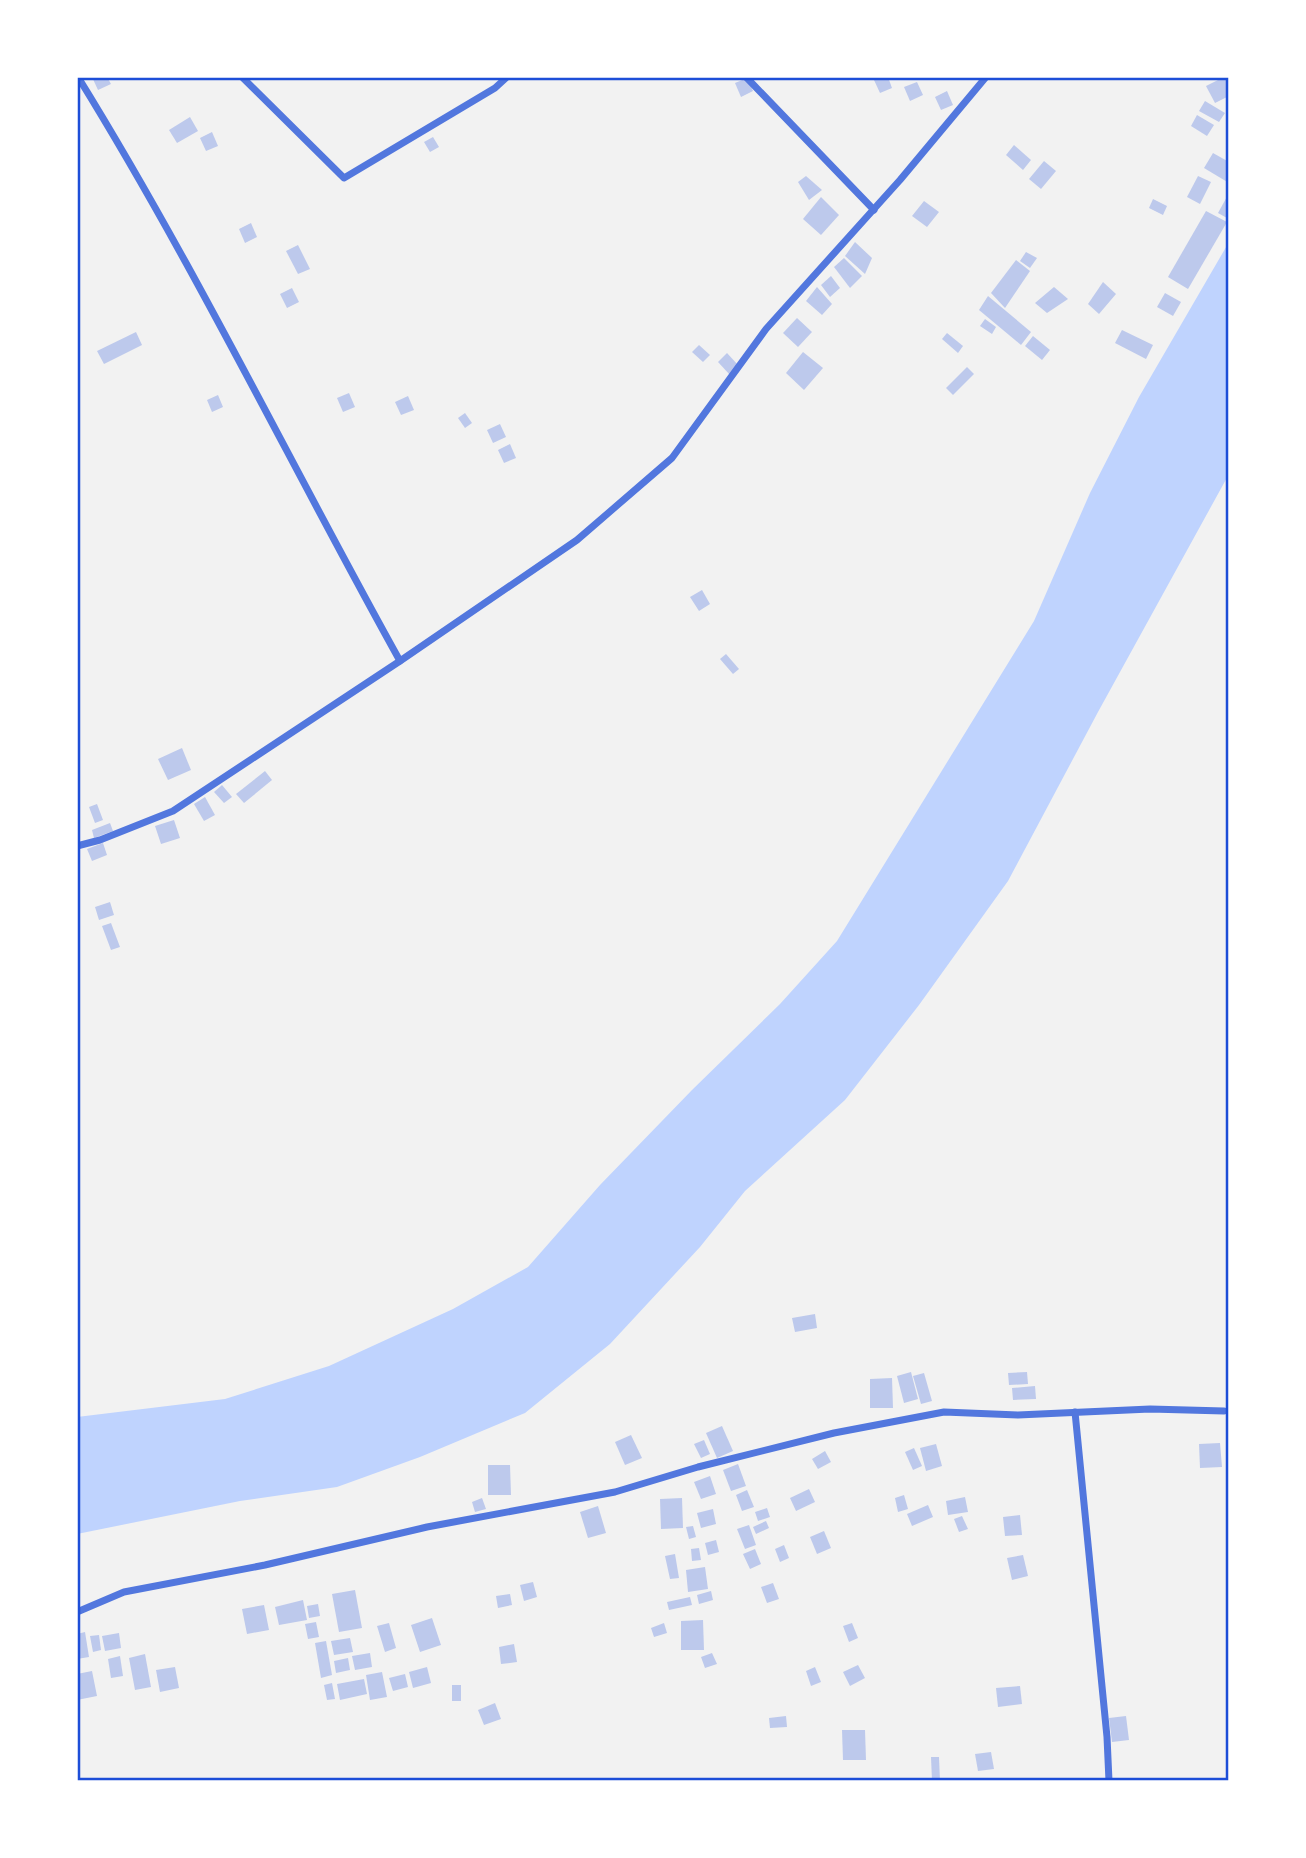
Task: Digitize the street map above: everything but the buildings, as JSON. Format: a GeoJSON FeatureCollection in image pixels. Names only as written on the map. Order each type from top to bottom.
{"type":"FeatureCollection","features":[{"type":"Feature","properties":{"kind":"street"},"geometry":{"type":"LineString","coordinates":[[78,77],[220,324],[400,661]]}},
{"type":"Feature","properties":{"kind":"street"},"geometry":{"type":"LineString","coordinates":[[242,77],[344,178],[495,88],[507,77]]}},
{"type":"Feature","properties":{"kind":"street"},"geometry":{"type":"LineString","coordinates":[[746,77],[874,210]]}},
{"type":"Feature","properties":{"kind":"street"},"geometry":{"type":"LineString","coordinates":[[77,846],[100,840],[173,811],[577,540],[672,458],[766,329],[874,210],[986,77]]}},
{"type":"Feature","properties":{"kind":"street"},"geometry":{"type":"LineString","coordinates":[[77,1612],[124,1592],[265,1565],[427,1527],[615,1492],[698,1467],[834,1433],[944,1412],[1018,1415],[1150,1409],[1224,1411]]}},
{"type":"Feature","properties":{"kind":"street"},"geometry":{"type":"LineString","coordinates":[[1075,1412],[1109,1781]]}},
{"type":"Feature","properties":{"kind":"water"},"geometry":{"type":"Polygon","coordinates":[[[1229,242],[1229,474],[1008,881],[919,1005],[845,1100],[745,1191],[700,1247],[610,1344],[525,1413],[420,1457],[337,1487],[240,1501],[77,1534],[77,1417],[225,1399],[329,1366],[453,1309],[528,1267],[600,1185],[780,1004],[837,941],[1034,621],[1090,493],[1139,397],[1229,242]]]}}]}
